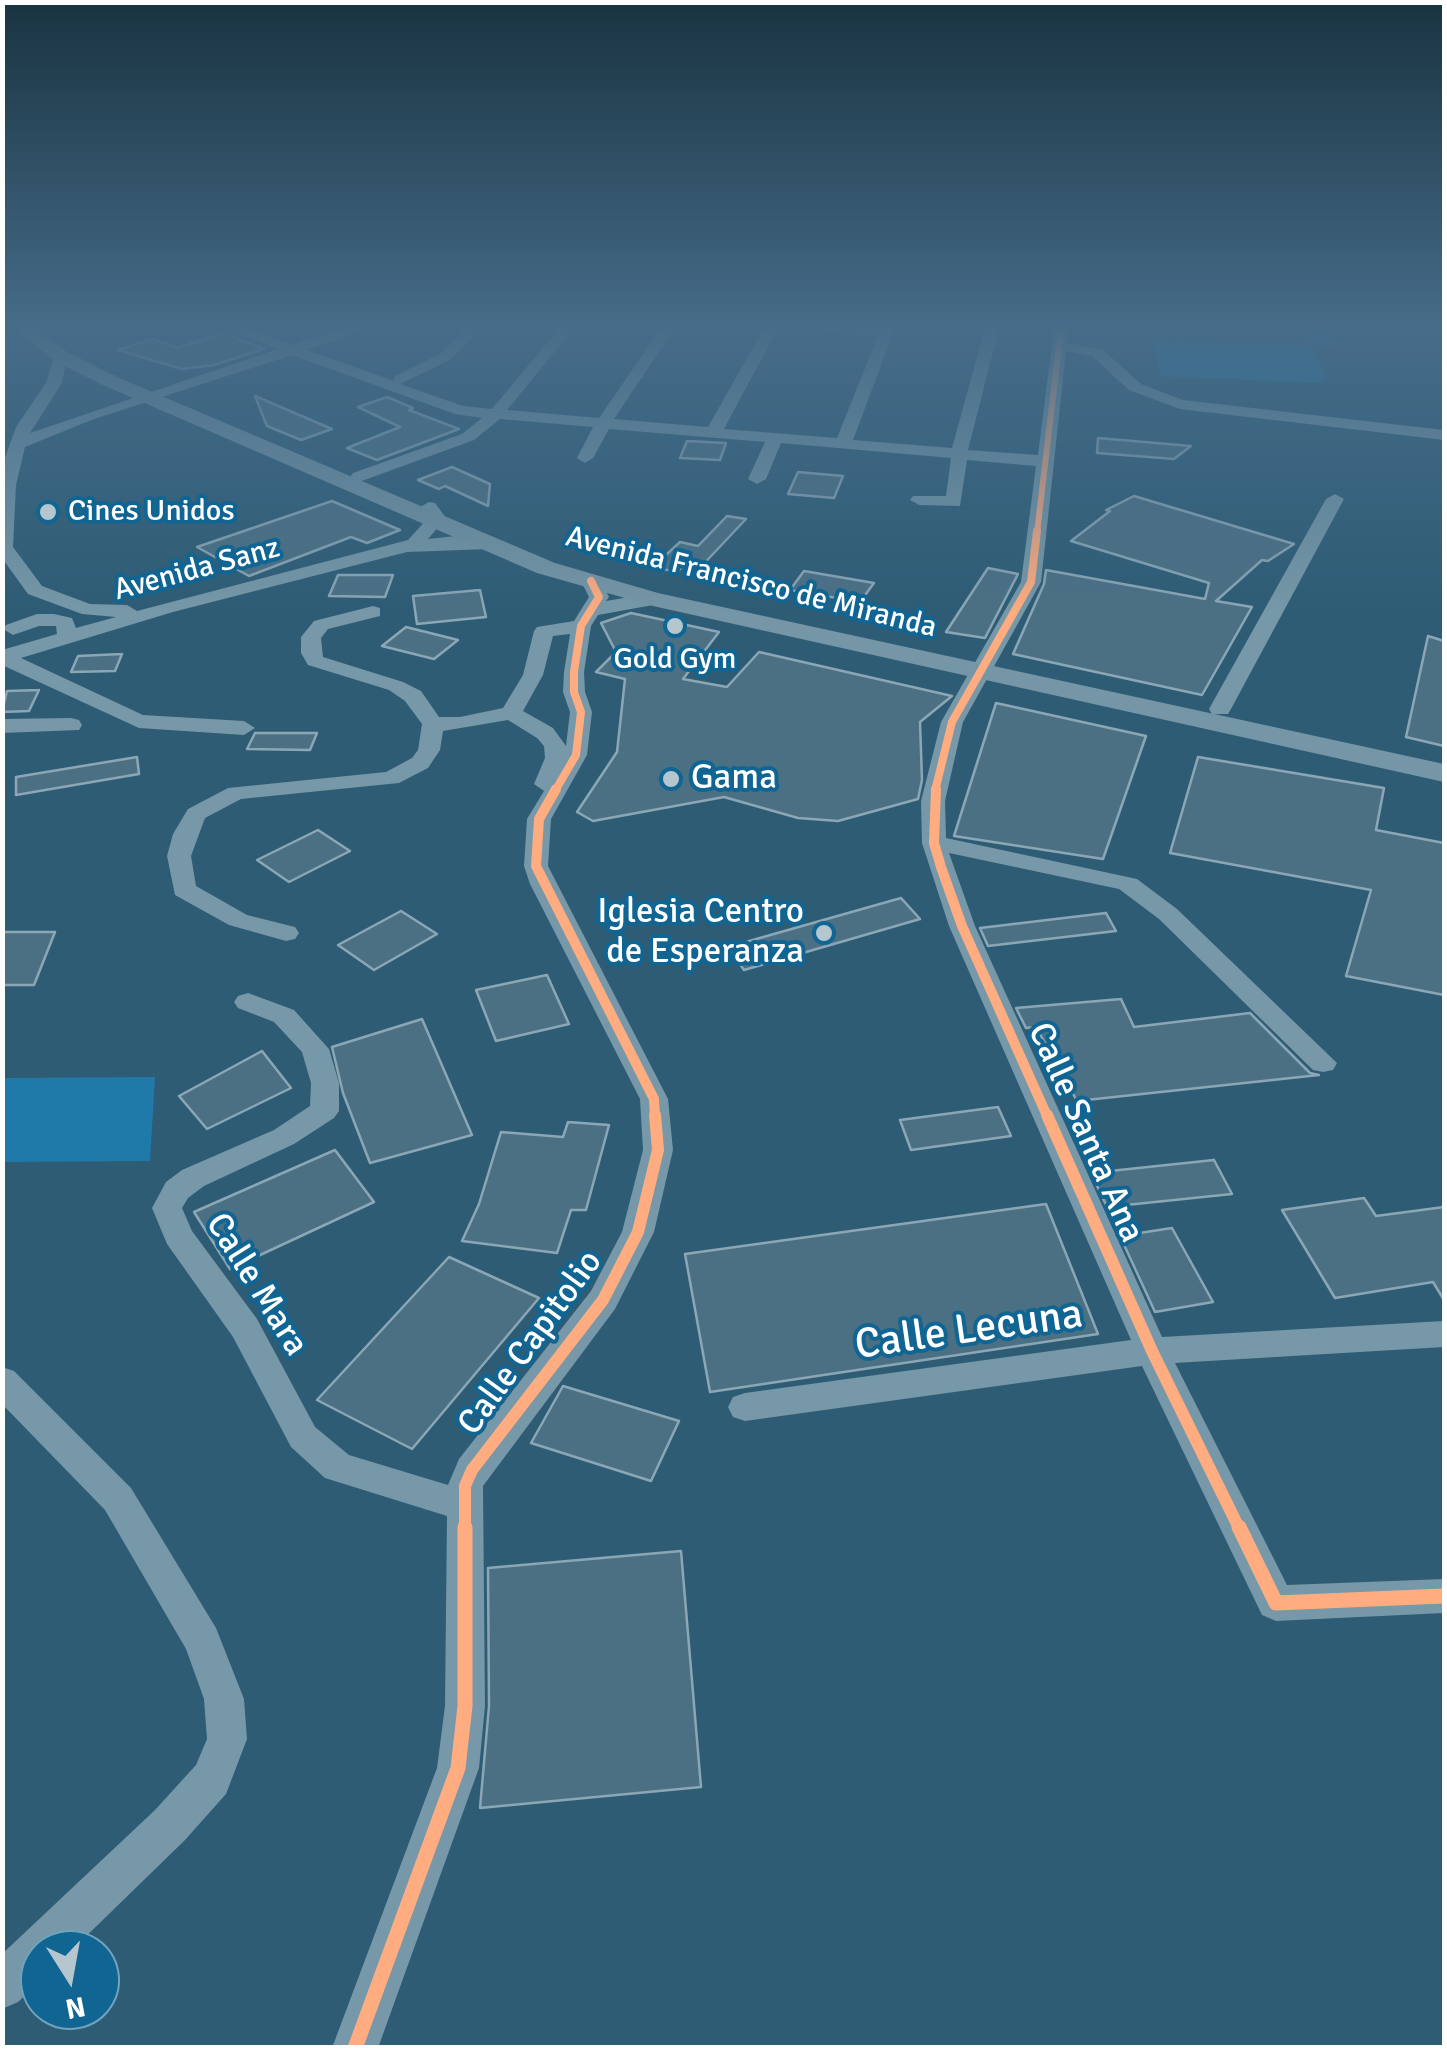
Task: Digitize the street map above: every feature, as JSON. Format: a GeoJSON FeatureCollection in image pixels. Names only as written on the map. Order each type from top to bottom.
{"type":"FeatureCollection","features":[{"type":"Feature","properties":{"kind":"main road","name":"Avenida Francisco de Miranda"},"geometry":{"type":"LineString","coordinates":[[221,424],[432,515],[636,582],[1444,773]]}},
{"type":"Feature","properties":{"kind":"main road","name":"Avenida Francisco de Miranda"},"geometry":{"type":"LineString","coordinates":[[228,424],[359,476],[488,543],[546,568],[588,606],[653,598],[984,666],[1220,709],[1444,758]]}},
{"type":"Feature","properties":{"kind":"street"},"geometry":{"type":"LineString","coordinates":[[27,424],[6,484],[3,518],[7,555],[35,590],[64,603],[101,611],[166,608]]}},
{"type":"Feature","properties":{"kind":"street"},"geometry":{"type":"LineString","coordinates":[[18,444],[65,424]]}},
{"type":"Feature","properties":{"kind":"street"},"geometry":{"type":"LineString","coordinates":[[359,476],[456,443],[482,424]]}},
{"type":"Feature","properties":{"kind":"street"},"geometry":{"type":"LineString","coordinates":[[599,424],[1043,461]]}},
{"type":"Feature","properties":{"kind":"street"},"geometry":{"type":"LineString","coordinates":[[586,458],[603,424]]}},
{"type":"Feature","properties":{"kind":"street"},"geometry":{"type":"LineString","coordinates":[[713,432],[718,424]]}},
{"type":"Feature","properties":{"kind":"street"},"geometry":{"type":"LineString","coordinates":[[842,444],[850,424]]}},
{"type":"Feature","properties":{"kind":"street"},"geometry":{"type":"LineString","coordinates":[[918,500],[954,502],[967,424]]}},
{"type":"Feature","properties":{"kind":"street","name":"Calle Santa Ana"},"geometry":{"type":"LineString","coordinates":[[1048,424],[1031,582],[952,722],[933,800],[934,843],[962,926],[1152,1351],[1276,1603],[1444,1596]]}},
{"type":"Feature","properties":{"kind":"street"},"geometry":{"type":"LineString","coordinates":[[1342,424],[1444,436]]}},
{"type":"Feature","properties":{"kind":"street"},"geometry":{"type":"LineString","coordinates":[[758,479],[775,438]]}},
{"type":"Feature","properties":{"kind":"street"},"geometry":{"type":"LineString","coordinates":[[1220,709],[1335,499]]}},
{"type":"Feature","properties":{"kind":"street"},"geometry":{"type":"LineString","coordinates":[[407,546],[432,515]]}},
{"type":"Feature","properties":{"kind":"street","name":"Avenida Sanz"},"geometry":{"type":"LineString","coordinates":[[3,657],[166,608],[407,546],[465,540],[488,543]]}},
{"type":"Feature","properties":{"kind":"street"},"geometry":{"type":"LineString","coordinates":[[8,632],[30,613],[35,590]]}},
{"type":"Feature","properties":{"kind":"street"},"geometry":{"type":"LineString","coordinates":[[511,713],[533,675],[544,631],[588,606]]}},
{"type":"Feature","properties":{"kind":"street","name":"Calle Capitolio"},"geometry":{"type":"LineString","coordinates":[[355,2048],[458,1768],[465,1706],[463,1505],[472,1470],[564,1355],[621,1268],[638,1232],[658,1150],[654,1099],[536,866],[536,829],[576,754],[582,712],[574,692],[574,672],[588,606]]}},
{"type":"Feature","properties":{"kind":"street"},"geometry":{"type":"LineString","coordinates":[[286,933],[238,920],[184,890],[179,856],[196,814],[216,800],[259,788],[391,778],[420,763],[429,750],[434,724],[412,696],[396,686],[329,668],[315,661],[311,653],[312,637],[321,625],[373,612]]}},
{"type":"Feature","properties":{"kind":"street"},"geometry":{"type":"LineString","coordinates":[[8,632],[36,620],[54,620],[65,622],[68,636]]}},
{"type":"Feature","properties":{"kind":"street"},"geometry":{"type":"LineString","coordinates":[[3,657],[139,721],[244,728]]}},
{"type":"Feature","properties":{"kind":"street"},"geometry":{"type":"LineString","coordinates":[[434,724],[474,722],[511,713],[545,733],[554,746],[556,758],[542,791],[545,810]]}},
{"type":"Feature","properties":{"kind":"street"},"geometry":{"type":"LineString","coordinates":[[2,726],[71,725]]}},
{"type":"Feature","properties":{"kind":"street"},"geometry":{"type":"LineString","coordinates":[[934,843],[1078,870],[1128,884],[1168,914],[1323,1063]]}},
{"type":"Feature","properties":{"kind":"street","name":"Calle Mara"},"geometry":{"type":"LineString","coordinates":[[248,1002],[284,1016],[316,1049],[326,1083],[324,1110],[284,1137],[193,1178],[177,1190],[167,1208],[178,1236],[245,1328],[303,1437],[338,1467],[463,1505]]}},
{"type":"Feature","properties":{"kind":"street","name":"Calle Lecuna"},"geometry":{"type":"LineString","coordinates":[[745,1407],[1152,1351],[1444,1334]]}},
{"type":"Feature","properties":{"kind":"street"},"geometry":{"type":"LineString","coordinates":[[2,1382],[118,1499],[202,1640],[224,1699],[227,1739],[211,1779],[180,1814],[2,1986]]}},
{"type":"Feature","properties":{"kind":"shaded area"},"geometry":{"type":"Polygon","coordinates":[[[155,1077],[150,1161],[3,1162],[3,1078],[155,1077]]]}},
{"type":"Feature","properties":{"kind":"building"},"geometry":{"type":"Polygon","coordinates":[[[320,424],[332,429],[301,440],[267,426],[320,424]]]}},
{"type":"Feature","properties":{"kind":"building"},"geometry":{"type":"Polygon","coordinates":[[[393,424],[445,424],[459,429],[377,460],[347,448],[400,427],[393,424]]]}},
{"type":"Feature","properties":{"kind":"building"},"geometry":{"type":"Polygon","coordinates":[[[1098,438],[1191,446],[1174,459],[1097,453],[1098,438]]]}},
{"type":"Feature","properties":{"kind":"building"},"geometry":{"type":"Polygon","coordinates":[[[687,441],[726,443],[720,460],[680,458],[687,441]]]}},
{"type":"Feature","properties":{"kind":"building"},"geometry":{"type":"Polygon","coordinates":[[[452,467],[490,484],[488,506],[445,486],[439,489],[418,480],[452,467]]]}},
{"type":"Feature","properties":{"kind":"building"},"geometry":{"type":"Polygon","coordinates":[[[798,472],[843,476],[834,498],[788,494],[798,472]]]}},
{"type":"Feature","properties":{"kind":"building"},"geometry":{"type":"Polygon","coordinates":[[[1134,496],[1294,544],[1268,561],[1262,560],[1216,601],[1252,607],[1202,695],[1013,654],[1044,584],[1046,570],[1205,599],[1209,583],[1071,541],[1110,511],[1106,510],[1134,496]]]}},
{"type":"Feature","properties":{"kind":"building"},"geometry":{"type":"Polygon","coordinates":[[[332,501],[400,530],[367,543],[351,537],[249,576],[197,547],[332,501]]]}},
{"type":"Feature","properties":{"kind":"building"},"geometry":{"type":"Polygon","coordinates":[[[727,516],[746,519],[697,571],[653,567],[680,542],[698,546],[727,516]]]}},
{"type":"Feature","properties":{"kind":"building"},"geometry":{"type":"Polygon","coordinates":[[[988,568],[1018,574],[985,638],[946,632],[988,568]]]}},
{"type":"Feature","properties":{"kind":"building"},"geometry":{"type":"Polygon","coordinates":[[[804,571],[874,583],[860,602],[790,590],[804,571]]]}},
{"type":"Feature","properties":{"kind":"building"},"geometry":{"type":"Polygon","coordinates":[[[338,575],[393,575],[385,597],[329,596],[338,575]]]}},
{"type":"Feature","properties":{"kind":"building"},"geometry":{"type":"Polygon","coordinates":[[[480,590],[486,617],[417,624],[413,596],[480,590]]]}},
{"type":"Feature","properties":{"kind":"building"},"geometry":{"type":"Polygon","coordinates":[[[631,613],[719,632],[683,679],[727,687],[759,652],[952,696],[920,722],[922,780],[918,799],[838,821],[798,818],[724,797],[593,821],[577,812],[617,752],[625,679],[596,672],[616,652],[601,623],[631,613]]]}},
{"type":"Feature","properties":{"kind":"building"},"geometry":{"type":"Polygon","coordinates":[[[406,627],[458,640],[434,659],[382,646],[406,627]]]}},
{"type":"Feature","properties":{"kind":"building"},"geometry":{"type":"Polygon","coordinates":[[[1428,636],[1444,641],[1444,746],[1406,737],[1428,636]]]}},
{"type":"Feature","properties":{"kind":"building"},"geometry":{"type":"Polygon","coordinates":[[[122,654],[115,671],[71,672],[78,656],[122,654]]]}},
{"type":"Feature","properties":{"kind":"building"},"geometry":{"type":"Polygon","coordinates":[[[39,690],[29,711],[2,712],[7,691],[39,690]]]}},
{"type":"Feature","properties":{"kind":"building"},"geometry":{"type":"Polygon","coordinates":[[[996,703],[1146,736],[1103,859],[954,836],[996,703]]]}},
{"type":"Feature","properties":{"kind":"building"},"geometry":{"type":"Polygon","coordinates":[[[255,733],[317,733],[310,750],[247,749],[255,733]]]}},
{"type":"Feature","properties":{"kind":"building"},"geometry":{"type":"Polygon","coordinates":[[[137,757],[139,774],[16,795],[16,777],[137,757]]]}},
{"type":"Feature","properties":{"kind":"building"},"geometry":{"type":"Polygon","coordinates":[[[1198,757],[1384,788],[1376,830],[1444,843],[1444,995],[1346,976],[1371,890],[1170,853],[1198,757]]]}},
{"type":"Feature","properties":{"kind":"building"},"geometry":{"type":"Polygon","coordinates":[[[318,830],[350,851],[289,882],[257,860],[318,830]]]}},
{"type":"Feature","properties":{"kind":"building","name":"Iglesia Centro de Esperanza"},"geometry":{"type":"Polygon","coordinates":[[[901,898],[920,919],[744,970],[728,947],[901,898]]]}},
{"type":"Feature","properties":{"kind":"building"},"geometry":{"type":"Polygon","coordinates":[[[401,911],[437,934],[374,970],[338,945],[401,911]]]}},
{"type":"Feature","properties":{"kind":"building"},"geometry":{"type":"Polygon","coordinates":[[[1106,913],[1116,931],[988,946],[980,928],[1106,913]]]}},
{"type":"Feature","properties":{"kind":"building"},"geometry":{"type":"Polygon","coordinates":[[[2,932],[55,932],[34,985],[2,985],[2,932]]]}},
{"type":"Feature","properties":{"kind":"building"},"geometry":{"type":"Polygon","coordinates":[[[547,975],[569,1024],[496,1041],[476,990],[547,975]]]}},
{"type":"Feature","properties":{"kind":"building"},"geometry":{"type":"Polygon","coordinates":[[[1121,999],[1134,1027],[1250,1013],[1310,1073],[1319,1075],[1077,1101],[1036,1027],[1026,1028],[1016,1008],[1121,999]]]}},
{"type":"Feature","properties":{"kind":"building"},"geometry":{"type":"Polygon","coordinates":[[[422,1019],[472,1135],[370,1163],[343,1093],[332,1047],[422,1019]]]}},
{"type":"Feature","properties":{"kind":"building"},"geometry":{"type":"Polygon","coordinates":[[[262,1051],[291,1088],[207,1129],[179,1096],[262,1051]]]}},
{"type":"Feature","properties":{"kind":"building"},"geometry":{"type":"Polygon","coordinates":[[[998,1107],[1011,1136],[911,1150],[900,1120],[998,1107]]]}},
{"type":"Feature","properties":{"kind":"building"},"geometry":{"type":"Polygon","coordinates":[[[568,1122],[609,1125],[586,1210],[571,1210],[557,1253],[462,1241],[479,1204],[501,1132],[563,1137],[568,1122]]]}},
{"type":"Feature","properties":{"kind":"building"},"geometry":{"type":"Polygon","coordinates":[[[335,1150],[374,1202],[230,1269],[194,1212],[335,1150]]]}},
{"type":"Feature","properties":{"kind":"building"},"geometry":{"type":"Polygon","coordinates":[[[1214,1160],[1232,1194],[1107,1207],[1091,1173],[1214,1160]]]}},
{"type":"Feature","properties":{"kind":"building"},"geometry":{"type":"Polygon","coordinates":[[[1364,1198],[1376,1216],[1444,1207],[1444,1300],[1433,1282],[1335,1298],[1282,1210],[1364,1198]]]}},
{"type":"Feature","properties":{"kind":"building"},"geometry":{"type":"Polygon","coordinates":[[[1046,1204],[1098,1334],[710,1392],[685,1254],[1046,1204]]]}},
{"type":"Feature","properties":{"kind":"building"},"geometry":{"type":"Polygon","coordinates":[[[1172,1228],[1213,1302],[1155,1312],[1120,1236],[1172,1228]]]}},
{"type":"Feature","properties":{"kind":"building"},"geometry":{"type":"Polygon","coordinates":[[[449,1257],[539,1298],[412,1449],[317,1400],[449,1257]]]}},
{"type":"Feature","properties":{"kind":"building"},"geometry":{"type":"Polygon","coordinates":[[[563,1386],[679,1421],[651,1481],[531,1443],[563,1386]]]}},
{"type":"Feature","properties":{"kind":"building"},"geometry":{"type":"Polygon","coordinates":[[[681,1551],[701,1787],[480,1808],[489,1706],[488,1568],[681,1551]]]}},
{"type":"Feature","properties":{"kind":"cycle path"},"geometry":{"type":"LineString","coordinates":[[1050,424],[1031,582],[952,722],[933,801],[934,843],[941,867],[962,926],[1152,1351],[1276,1603],[1444,1596]]}},
{"type":"Feature","properties":{"kind":"cycle path"},"geometry":{"type":"LineString","coordinates":[[355,2048],[458,1768],[465,1706],[465,1486],[472,1470],[603,1300],[638,1232],[658,1150],[654,1099],[536,866],[539,819],[576,755],[581,712],[574,692],[574,672],[581,626],[599,597],[591,581]]}},
{"type":"Feature","properties":{"kind":"place","name":"Cines Unidos"},"geometry":{"type":"Point","coordinates":[48,512]}},
{"type":"Feature","properties":{"kind":"place","name":"Gold Gym"},"geometry":{"type":"Point","coordinates":[675,626]}},
{"type":"Feature","properties":{"kind":"place","name":"Gama"},"geometry":{"type":"Point","coordinates":[671,779]}},
{"type":"Feature","properties":{"kind":"place","name":"Iglesia Centro de Esperanza"},"geometry":{"type":"Point","coordinates":[824,933]}}]}
